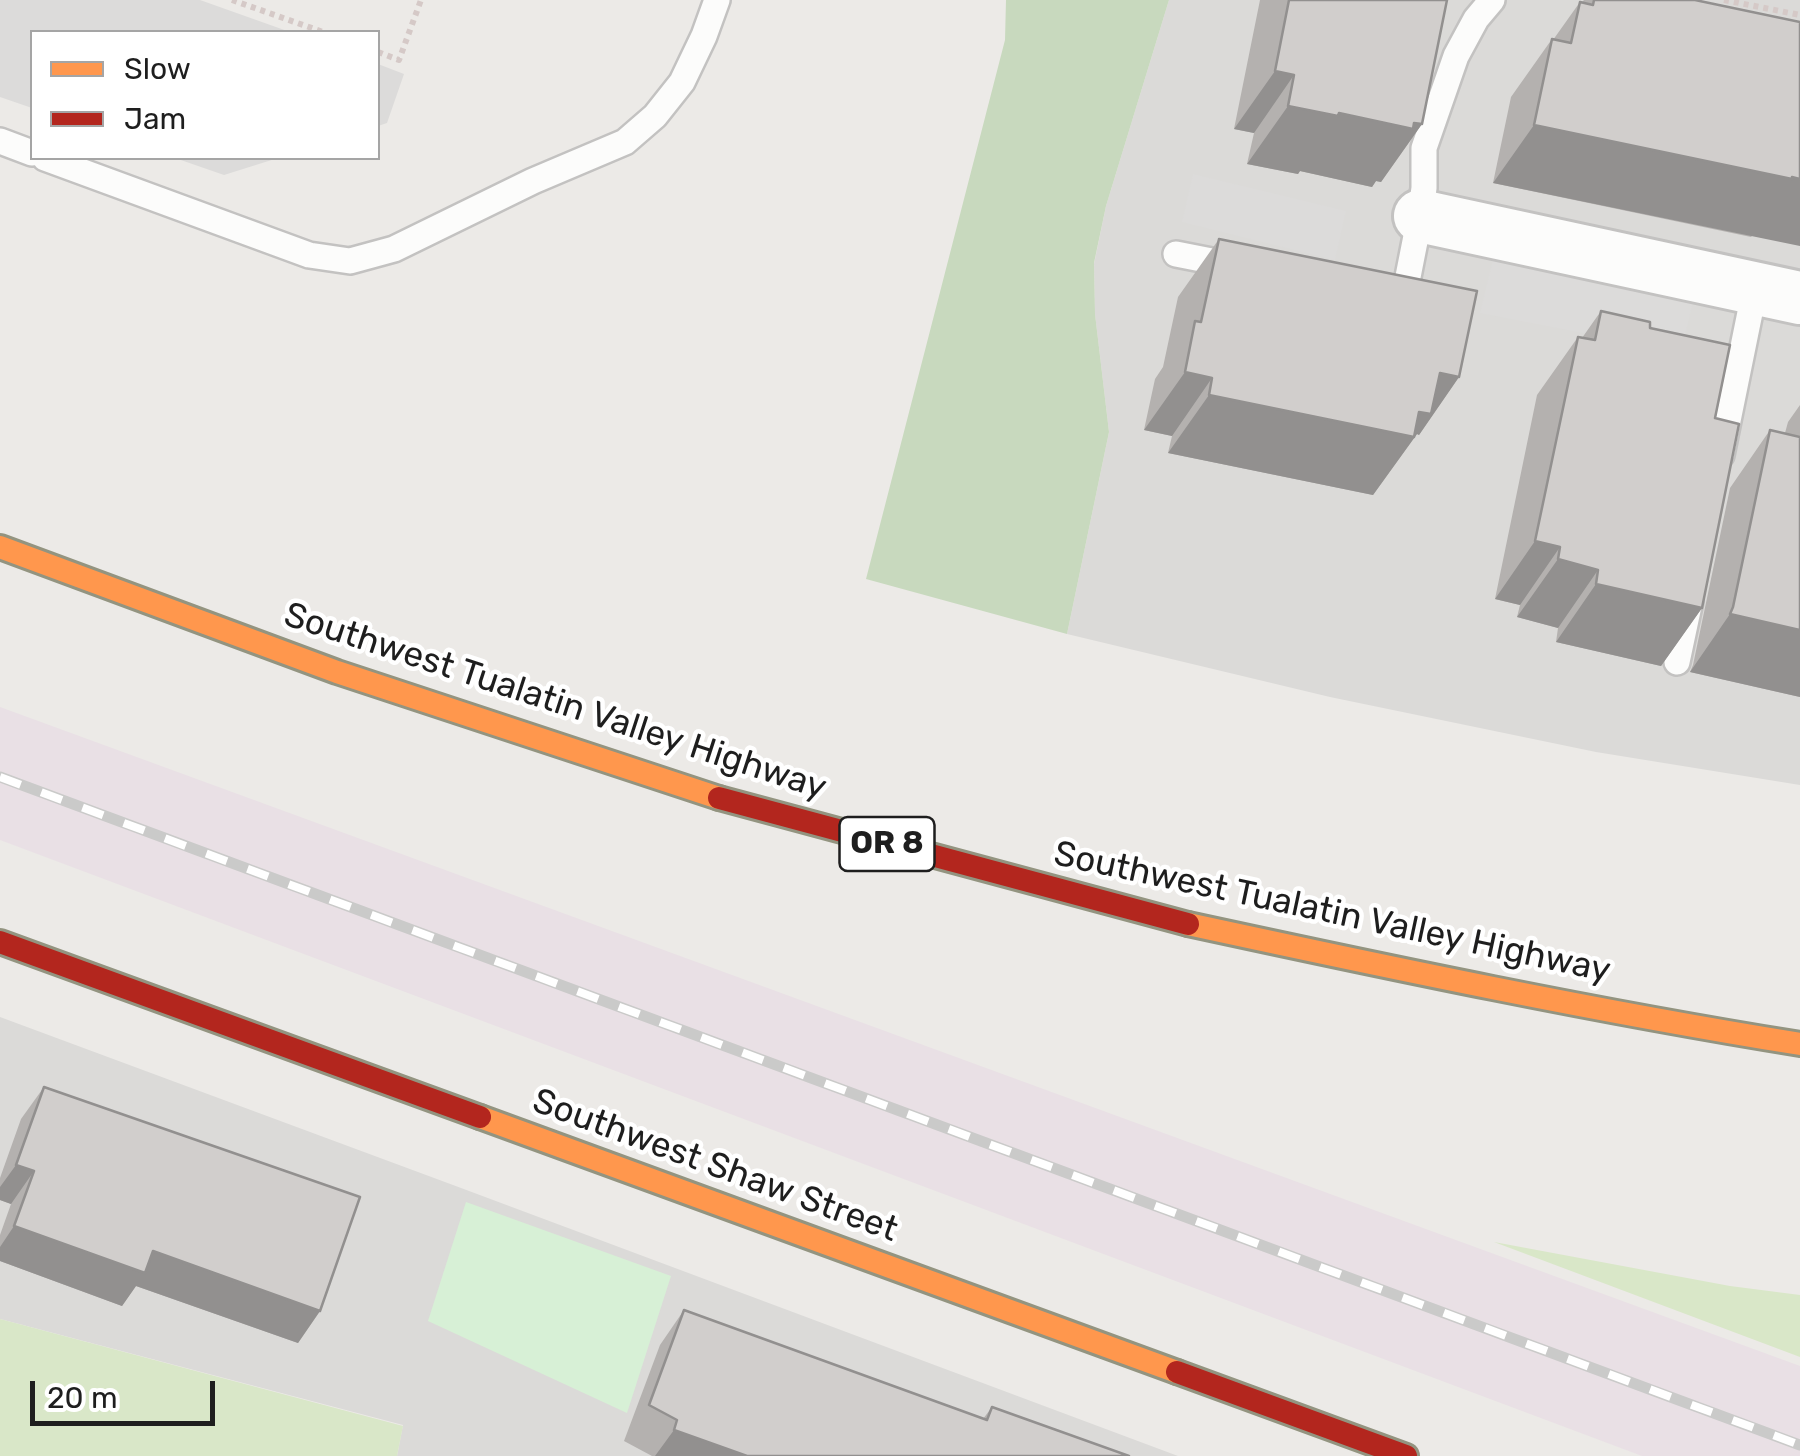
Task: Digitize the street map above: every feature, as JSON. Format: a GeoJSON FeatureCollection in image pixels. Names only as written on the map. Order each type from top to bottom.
{"type":"FeatureCollection","features":[{"type":"Feature","properties":{"kind":"main road","name":"Southwest Tualatin Valley Highway"},"geometry":{"type":"LineString","coordinates":[[0,548],[337,672],[705,794],[1164,919],[1395,969],[1800,1044]]}},
{"type":"Feature","properties":{"kind":"main road","name":"Southwest Shaw Street"},"geometry":{"type":"LineString","coordinates":[[0,942],[1406,1456]]}},
{"type":"Feature","properties":{"kind":"street"},"geometry":{"type":"LineString","coordinates":[[1420,216],[1778,293]]}},
{"type":"Feature","properties":{"kind":"lane"},"geometry":{"type":"LineString","coordinates":[[51,160],[309,255],[350,262],[394,248],[625,142],[655,116],[682,82],[717,0]]}},
{"type":"Feature","properties":{"kind":"lane"},"geometry":{"type":"LineString","coordinates":[[1366,294],[1403,302],[1424,188],[1424,148],[1456,56],[1476,19],[1492,0]]}},
{"type":"Feature","properties":{"kind":"lane"},"geometry":{"type":"LineString","coordinates":[[0,141],[30,152]]}},
{"type":"Feature","properties":{"kind":"lane"},"geometry":{"type":"LineString","coordinates":[[1176,254],[1252,270]]}},
{"type":"Feature","properties":{"kind":"lane"},"geometry":{"type":"LineString","coordinates":[[1716,475],[1778,293]]}},
{"type":"Feature","properties":{"kind":"lane"},"geometry":{"type":"LineString","coordinates":[[1678,662],[1697,568]]}},
{"type":"Feature","properties":{"kind":"path"},"geometry":{"type":"LineString","coordinates":[[232,0],[316,30]]}},
{"type":"Feature","properties":{"kind":"path"},"geometry":{"type":"LineString","coordinates":[[380,53],[399,60],[421,0]]}},
{"type":"Feature","properties":{"kind":"path"},"geometry":{"type":"LineString","coordinates":[[1724,0],[1800,15]]}},
{"type":"Feature","properties":{"kind":"shaded area"},"geometry":{"type":"Polygon","coordinates":[[[0,0],[200,0],[284,30],[30,30],[30,107],[0,97],[0,0]]]}},
{"type":"Feature","properties":{"kind":"shaded area"},"geometry":{"type":"Polygon","coordinates":[[[1169,0],[1800,0],[1800,785],[1596,752],[1330,697],[1067,634],[1109,432],[1095,314],[1094,264],[1106,206],[1169,0]]]}},
{"type":"Feature","properties":{"kind":"shaded area"},"geometry":{"type":"Polygon","coordinates":[[[380,65],[404,74],[387,123],[380,125],[380,65]]]}},
{"type":"Feature","properties":{"kind":"shaded area"},"geometry":{"type":"Polygon","coordinates":[[[181,160],[272,160],[224,175],[181,160]]]}},
{"type":"Feature","properties":{"kind":"shaded area"},"geometry":{"type":"Polygon","coordinates":[[[1193,174],[1346,211],[1335,260],[1182,222],[1193,174]]]}},
{"type":"Feature","properties":{"kind":"shaded area"},"geometry":{"type":"Polygon","coordinates":[[[1493,259],[1694,298],[1681,352],[1480,313],[1493,259]]]}},
{"type":"Feature","properties":{"kind":"shaded area"},"geometry":{"type":"Polygon","coordinates":[[[0,707],[1800,1366],[1800,1456],[1642,1456],[0,840],[0,707]]]}},
{"type":"Feature","properties":{"kind":"shaded area"},"geometry":{"type":"Polygon","coordinates":[[[0,1017],[1178,1456],[397,1456],[403,1425],[0,1319],[0,1017]]]}},
{"type":"Feature","properties":{"kind":"green space"},"geometry":{"type":"Polygon","coordinates":[[[1006,0],[1169,0],[1106,206],[1094,263],[1095,314],[1109,432],[1067,634],[866,579],[1005,40],[1006,0]]]}},
{"type":"Feature","properties":{"kind":"green space"},"geometry":{"type":"Polygon","coordinates":[[[466,1202],[671,1276],[627,1413],[428,1321],[466,1202]]]}},
{"type":"Feature","properties":{"kind":"green space"},"geometry":{"type":"Polygon","coordinates":[[[1494,1242],[1730,1286],[1800,1295],[1800,1357],[1494,1242]]]}},
{"type":"Feature","properties":{"kind":"green space"},"geometry":{"type":"Polygon","coordinates":[[[0,1319],[403,1426],[397,1456],[0,1456],[0,1319]]]}},
{"type":"Feature","properties":{"kind":"building"},"geometry":{"type":"Polygon","coordinates":[[[1289,0],[1447,0],[1422,124],[1414,123],[1413,129],[1288,106],[1294,75],[1275,71],[1289,0]]]}},
{"type":"Feature","properties":{"kind":"building"},"geometry":{"type":"Polygon","coordinates":[[[1594,0],[1695,0],[1800,22],[1800,179],[1534,125],[1552,39],[1571,43],[1580,2],[1593,5],[1594,0]]]}},
{"type":"Feature","properties":{"kind":"building"},"geometry":{"type":"Polygon","coordinates":[[[1219,239],[1477,291],[1459,377],[1440,373],[1431,414],[1419,412],[1414,437],[1209,395],[1212,378],[1185,372],[1195,321],[1201,322],[1219,239]]]}},
{"type":"Feature","properties":{"kind":"building"},"geometry":{"type":"Polygon","coordinates":[[[1601,311],[1650,322],[1650,328],[1730,345],[1715,418],[1739,424],[1702,608],[1596,584],[1598,570],[1558,559],[1560,547],[1535,541],[1578,337],[1595,340],[1601,311]]]}},
{"type":"Feature","properties":{"kind":"building"},"geometry":{"type":"Polygon","coordinates":[[[1770,430],[1800,437],[1800,630],[1730,614],[1770,430]]]}},
{"type":"Feature","properties":{"kind":"building"},"geometry":{"type":"Polygon","coordinates":[[[44,1087],[360,1197],[320,1311],[153,1251],[145,1273],[14,1226],[34,1171],[16,1165],[44,1087]]]}},
{"type":"Feature","properties":{"kind":"building"},"geometry":{"type":"Polygon","coordinates":[[[684,1310],[987,1420],[992,1407],[1129,1456],[747,1456],[674,1430],[677,1420],[649,1405],[684,1310]]]}},
{"type":"Feature","properties":{"kind":"railway"},"geometry":{"type":"LineString","coordinates":[[0,777],[1800,1445]]}},
{"type":"Feature","properties":{"kind":"traffic: slow"},"geometry":{"type":"LineString","coordinates":[[0,547],[337,672],[719,798]]}},
{"type":"Feature","properties":{"kind":"traffic: slow"},"geometry":{"type":"LineString","coordinates":[[1188,924],[1493,988],[1800,1044]]}},
{"type":"Feature","properties":{"kind":"traffic: slow"},"geometry":{"type":"LineString","coordinates":[[480,1117],[1177,1372]]}},
{"type":"Feature","properties":{"kind":"traffic: jam"},"geometry":{"type":"LineString","coordinates":[[719,798],[1188,924]]}},
{"type":"Feature","properties":{"kind":"traffic: jam"},"geometry":{"type":"LineString","coordinates":[[0,942],[480,1117]]}},
{"type":"Feature","properties":{"kind":"traffic: jam"},"geometry":{"type":"LineString","coordinates":[[1177,1372],[1406,1456]]}}]}
